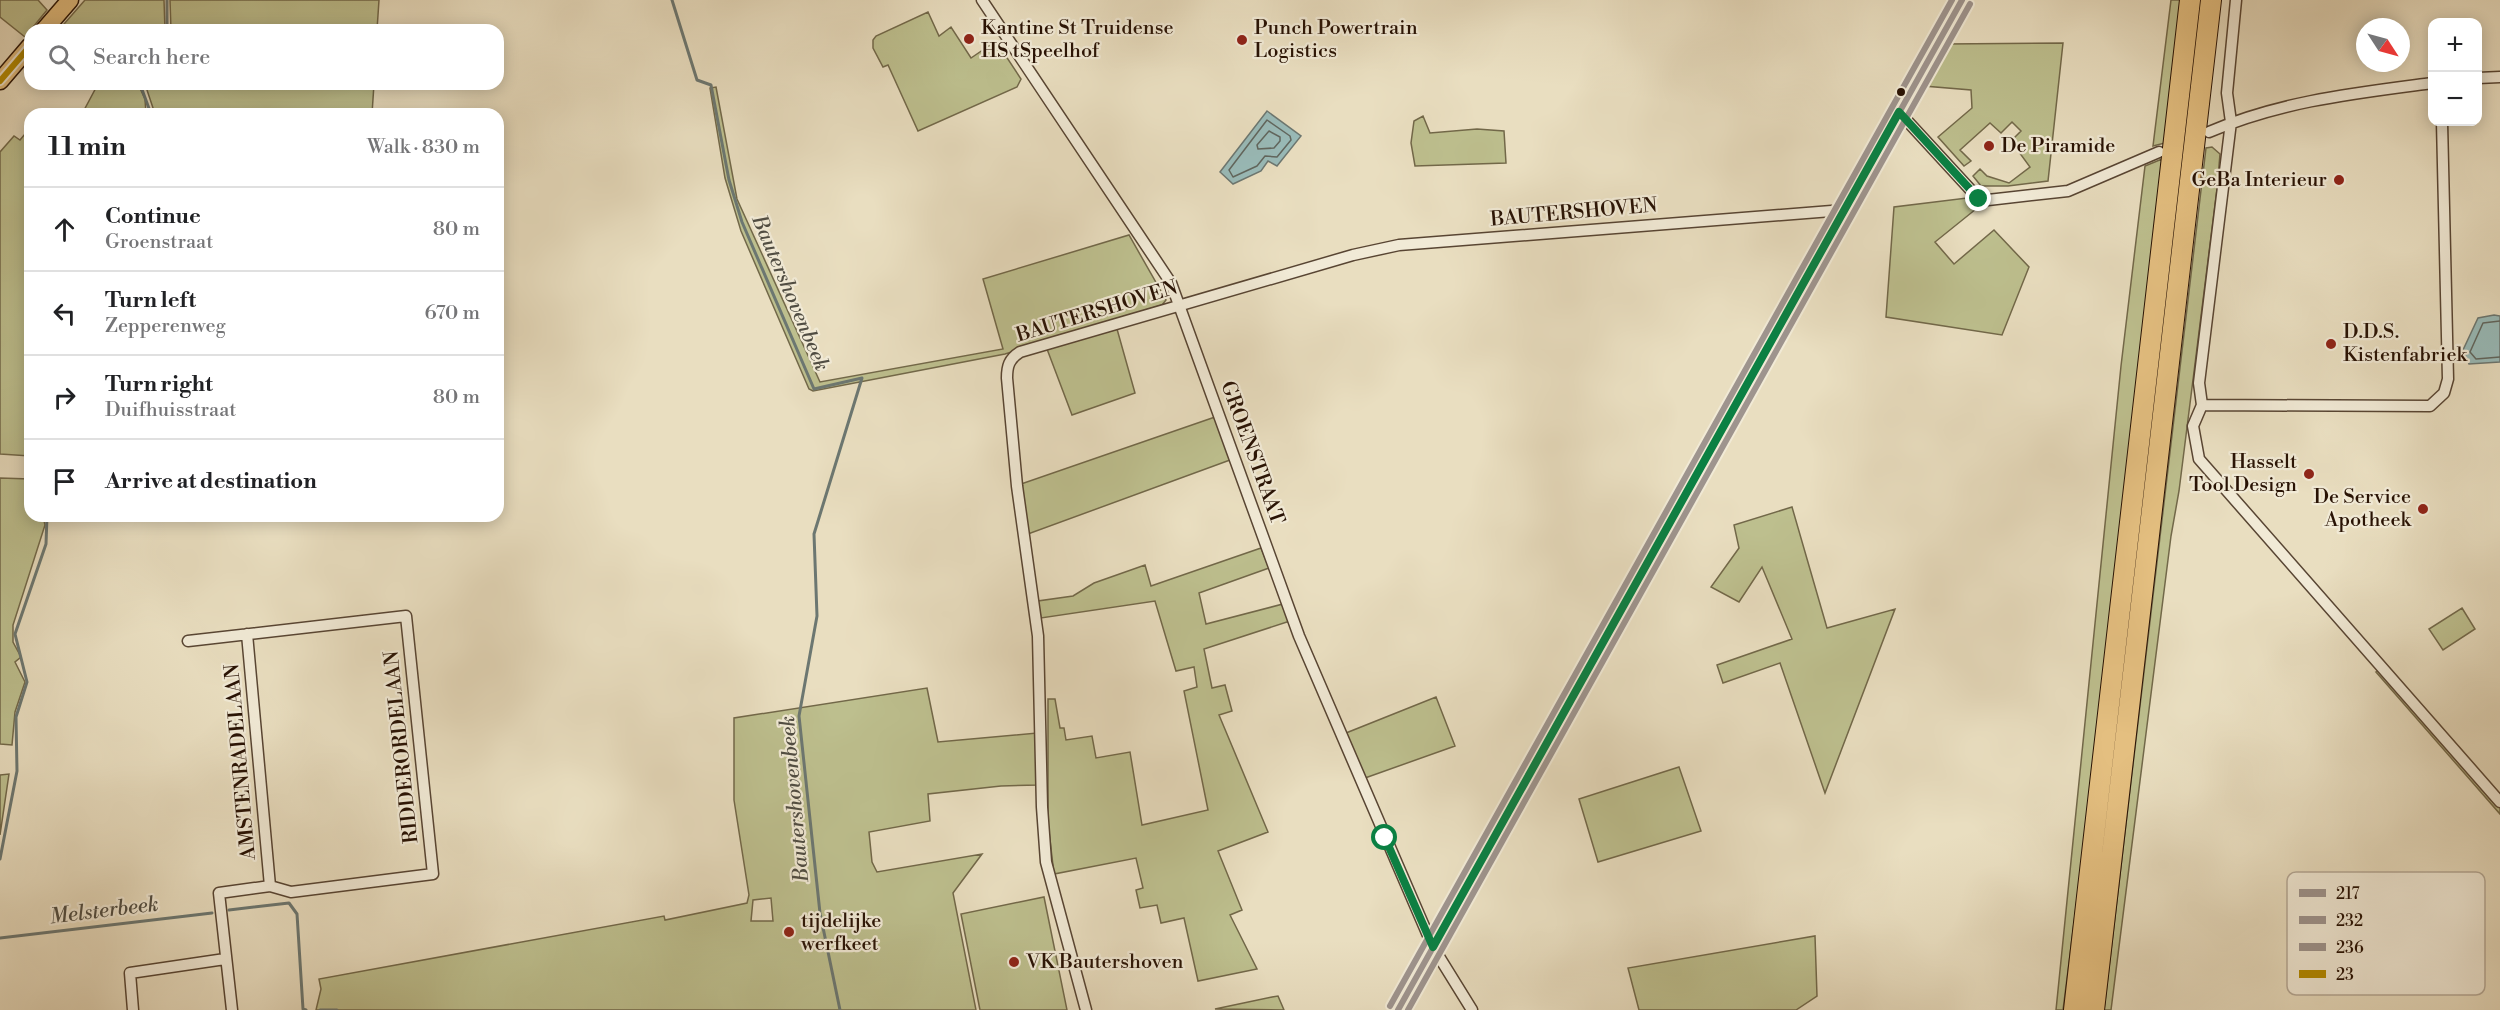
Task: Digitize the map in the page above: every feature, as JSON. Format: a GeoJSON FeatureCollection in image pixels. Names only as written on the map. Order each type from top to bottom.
{"type":"FeatureCollection","features":[{"type":"Feature","properties":{"kind":"highway"},"geometry":{"type":"LineString","coordinates":[[2074,1010],[2190,0]]}},
{"type":"Feature","properties":{"kind":"highway"},"geometry":{"type":"LineString","coordinates":[[2094,1010],[2211,0]]}},
{"type":"Feature","properties":{"kind":"main road"},"geometry":{"type":"LineString","coordinates":[[49,24],[70,0]]}},
{"type":"Feature","properties":{"kind":"main road"},"geometry":{"type":"LineString","coordinates":[[0,81],[24,53]]}},
{"type":"Feature","properties":{"kind":"street","name":"GROENSTRAAT"},"geometry":{"type":"LineString","coordinates":[[982,0],[1171,283],[1299,636],[1433,947],[1472,1010]]}},
{"type":"Feature","properties":{"kind":"street"},"geometry":{"type":"LineString","coordinates":[[1398,1010],[1962,0]]}},
{"type":"Feature","properties":{"kind":"street"},"geometry":{"type":"LineString","coordinates":[[2236,0],[2227,93],[2231,122],[2199,384],[2202,405],[2193,426],[2199,459],[2500,802]]}},
{"type":"Feature","properties":{"kind":"street"},"geometry":{"type":"LineString","coordinates":[[2482,78],[2500,77]]}},
{"type":"Feature","properties":{"kind":"street"},"geometry":{"type":"LineString","coordinates":[[2209,132],[2231,122],[2297,102],[2428,84]]}},
{"type":"Feature","properties":{"kind":"street"},"geometry":{"type":"LineString","coordinates":[[1899,112],[1979,199],[2068,191],[2159,152]]}},
{"type":"Feature","properties":{"kind":"street"},"geometry":{"type":"LineString","coordinates":[[2202,405],[2430,406],[2444,393],[2448,379],[2442,126]]}},
{"type":"Feature","properties":{"kind":"street","name":"BAUTERSHOVEN"},"geometry":{"type":"LineString","coordinates":[[1086,1010],[1046,862],[1042,807],[1038,636],[1017,486],[1007,368],[1013,357],[1020,352],[1353,255],[1399,245],[1844,210]]}},
{"type":"Feature","properties":{"kind":"street","name":"RIDDERORDELAAN"},"geometry":{"type":"LineString","coordinates":[[248,634],[406,616],[433,874],[291,892],[270,886]]}},
{"type":"Feature","properties":{"kind":"street"},"geometry":{"type":"LineString","coordinates":[[188,641],[248,634]]}},
{"type":"Feature","properties":{"kind":"street","name":"AMSTENRADELAAN"},"geometry":{"type":"LineString","coordinates":[[248,634],[270,886]]}},
{"type":"Feature","properties":{"kind":"street"},"geometry":{"type":"LineString","coordinates":[[232,1010],[219,893],[270,886]]}},
{"type":"Feature","properties":{"kind":"street"},"geometry":{"type":"LineString","coordinates":[[133,1010],[130,973],[225,959]]}},
{"type":"Feature","properties":{"kind":"green space"},"geometry":{"type":"Polygon","coordinates":[[[0,0],[38,0],[47,10],[36,24],[24,24],[24,36],[0,17],[0,0]]]}},
{"type":"Feature","properties":{"kind":"green space"},"geometry":{"type":"Polygon","coordinates":[[[85,0],[164,0],[165,24],[64,24],[85,0]]]}},
{"type":"Feature","properties":{"kind":"green space"},"geometry":{"type":"Polygon","coordinates":[[[170,0],[379,0],[377,24],[171,24],[170,0]]]}},
{"type":"Feature","properties":{"kind":"green space"},"geometry":{"type":"Polygon","coordinates":[[[2171,0],[2181,0],[2165,143],[2153,146],[2171,0]]]}},
{"type":"Feature","properties":{"kind":"green space"},"geometry":{"type":"Polygon","coordinates":[[[928,12],[939,36],[951,27],[971,58],[996,41],[1021,79],[1017,87],[918,131],[888,65],[883,67],[873,48],[873,40],[876,36],[928,12]]]}},
{"type":"Feature","properties":{"kind":"green space"},"geometry":{"type":"Polygon","coordinates":[[[2063,43],[2048,181],[2008,186],[1981,186],[1973,176],[1980,169],[1987,176],[2009,183],[2030,167],[2011,141],[2021,131],[2012,122],[2001,133],[1990,123],[1960,150],[1971,161],[1964,166],[1938,137],[1972,108],[1971,90],[1924,86],[1945,44],[2063,43]]]}},
{"type":"Feature","properties":{"kind":"green space"},"geometry":{"type":"Polygon","coordinates":[[[716,87],[737,199],[820,382],[1003,349],[983,279],[1129,235],[1166,300],[1162,305],[1005,354],[813,391],[809,389],[741,231],[725,178],[710,88],[716,87]]]}},
{"type":"Feature","properties":{"kind":"green space"},"geometry":{"type":"Polygon","coordinates":[[[95,90],[141,90],[145,99],[146,108],[85,108],[95,90]]]}},
{"type":"Feature","properties":{"kind":"green space"},"geometry":{"type":"Polygon","coordinates":[[[147,90],[374,90],[372,108],[153,108],[147,90]]]}},
{"type":"Feature","properties":{"kind":"green space"},"geometry":{"type":"Polygon","coordinates":[[[1423,116],[1430,133],[1477,129],[1504,131],[1506,163],[1415,166],[1411,143],[1414,121],[1423,116]]]}},
{"type":"Feature","properties":{"kind":"green space"},"geometry":{"type":"Polygon","coordinates":[[[24,135],[24,456],[0,454],[0,152],[14,136],[20,140],[24,135]]]}},
{"type":"Feature","properties":{"kind":"green space"},"geometry":{"type":"Polygon","coordinates":[[[2212,147],[2220,154],[2217,189],[2111,1010],[2104,1010],[2206,148],[2212,147]]]}},
{"type":"Feature","properties":{"kind":"green space"},"geometry":{"type":"Polygon","coordinates":[[[2162,159],[2107,661],[2063,1010],[2056,1010],[2121,366],[2145,166],[2162,159]]]}},
{"type":"Feature","properties":{"kind":"green space"},"geometry":{"type":"Polygon","coordinates":[[[1967,198],[1976,209],[1935,242],[1954,264],[1994,230],[2029,267],[2002,335],[1886,317],[1894,207],[1967,198]]]}},
{"type":"Feature","properties":{"kind":"green space"},"geometry":{"type":"Polygon","coordinates":[[[1117,329],[1135,393],[1072,415],[1047,349],[1117,329]]]}},
{"type":"Feature","properties":{"kind":"green space"},"geometry":{"type":"Polygon","coordinates":[[[1215,417],[1230,460],[1028,534],[1021,484],[1215,417]]]}},
{"type":"Feature","properties":{"kind":"green space"},"geometry":{"type":"Polygon","coordinates":[[[0,478],[24,479],[24,522],[44,522],[45,525],[13,625],[13,642],[21,657],[15,662],[25,682],[15,712],[12,745],[0,744],[0,478]]]}},
{"type":"Feature","properties":{"kind":"green space"},"geometry":{"type":"Polygon","coordinates":[[[1792,507],[1827,628],[1895,609],[1825,793],[1780,663],[1723,683],[1717,665],[1792,639],[1762,567],[1739,602],[1711,587],[1739,548],[1734,525],[1792,507]]]}},
{"type":"Feature","properties":{"kind":"green space"},"geometry":{"type":"Polygon","coordinates":[[[1261,548],[1269,568],[1199,593],[1206,624],[1283,604],[1290,621],[1204,649],[1212,688],[1225,685],[1232,711],[1219,715],[1268,832],[1218,851],[1242,910],[1230,915],[1257,969],[1198,981],[1184,918],[1161,923],[1157,905],[1140,908],[1136,890],[1143,888],[1136,858],[1054,874],[1048,823],[1048,699],[1055,699],[1060,728],[1064,728],[1066,740],[1092,736],[1096,758],[1130,752],[1142,825],[1208,810],[1184,691],[1197,687],[1194,667],[1176,671],[1155,601],[1041,618],[1038,601],[1073,596],[1094,583],[1145,565],[1151,586],[1261,548]]]}},
{"type":"Feature","properties":{"kind":"green space"},"geometry":{"type":"Polygon","coordinates":[[[2462,608],[2475,629],[2443,650],[2429,629],[2462,608]]]}},
{"type":"Feature","properties":{"kind":"green space"},"geometry":{"type":"Polygon","coordinates":[[[2381,670],[2500,806],[2500,814],[2376,672],[2381,670]]]}},
{"type":"Feature","properties":{"kind":"green space"},"geometry":{"type":"Polygon","coordinates":[[[927,688],[938,742],[1037,733],[1038,785],[1001,786],[928,794],[930,821],[869,832],[872,862],[877,872],[982,854],[953,893],[976,1010],[316,1010],[321,989],[319,979],[664,916],[665,920],[747,903],[749,895],[734,800],[734,718],[927,688]],[[771,898],[753,900],[751,921],[773,921],[771,898]]]}},
{"type":"Feature","properties":{"kind":"green space"},"geometry":{"type":"Polygon","coordinates":[[[1436,697],[1455,746],[1365,778],[1346,733],[1436,697]]]}},
{"type":"Feature","properties":{"kind":"green space"},"geometry":{"type":"Polygon","coordinates":[[[1679,767],[1701,831],[1598,862],[1579,799],[1679,767]]]}},
{"type":"Feature","properties":{"kind":"green space"},"geometry":{"type":"Polygon","coordinates":[[[9,774],[0,835],[0,775],[9,774]]]}},
{"type":"Feature","properties":{"kind":"green space","name":"VK Bautershoven"},"geometry":{"type":"Polygon","coordinates":[[[1044,897],[1067,1010],[980,1010],[961,914],[1044,897]]]}},
{"type":"Feature","properties":{"kind":"green space"},"geometry":{"type":"Polygon","coordinates":[[[1815,936],[1817,996],[1796,1010],[1639,1010],[1628,968],[1815,936]]]}},
{"type":"Feature","properties":{"kind":"green space"},"geometry":{"type":"Polygon","coordinates":[[[1278,996],[1284,1010],[1215,1009],[1272,997],[1278,996]]]}},
{"type":"Feature","properties":{"kind":"water"},"geometry":{"type":"Polygon","coordinates":[[[1267,111],[1301,136],[1277,166],[1268,161],[1261,171],[1233,184],[1220,172],[1267,111]]]}},
{"type":"Feature","properties":{"kind":"water"},"geometry":{"type":"Polygon","coordinates":[[[2500,316],[2500,362],[2469,364],[2463,350],[2478,318],[2500,316]]]}},
{"type":"Feature","properties":{"kind":"waterway","name":"Melsterbeek"},"geometry":{"type":"LineString","coordinates":[[167,0],[167,24]]}},
{"type":"Feature","properties":{"kind":"waterway","name":"Bautershovenbeek"},"geometry":{"type":"LineString","coordinates":[[672,0],[697,80],[711,85],[729,180],[742,222],[814,389],[862,378],[814,534],[817,616],[799,716],[820,913],[840,1010]]}},
{"type":"Feature","properties":{"kind":"waterway","name":"Melsterbeek"},"geometry":{"type":"LineString","coordinates":[[142,90],[149,108]]}},
{"type":"Feature","properties":{"kind":"waterway","name":"Melsterbeek"},"geometry":{"type":"LineString","coordinates":[[0,859],[17,771],[16,717],[27,682],[15,634],[46,544],[47,522]]}},
{"type":"Feature","properties":{"kind":"waterway","name":"Melsterbeek"},"geometry":{"type":"LineString","coordinates":[[229,910],[289,903],[297,914],[303,1009],[306,1010]]}},
{"type":"Feature","properties":{"kind":"waterway","name":"Melsterbeek"},"geometry":{"type":"LineString","coordinates":[[0,938],[212,913]]}},
{"type":"Feature","properties":{"kind":"waterway","name":"Melsterbeek"},"geometry":{"type":"LineString","coordinates":[[320,1010],[337,1010]]}},
{"type":"Feature","properties":{"kind":"transit line","name":"236"},"geometry":{"type":"LineString","coordinates":[[1390,1006],[1952,0]]}},
{"type":"Feature","properties":{"kind":"transit line","name":"217"},"geometry":{"type":"LineString","coordinates":[[1398,1010],[1962,0]]}},
{"type":"Feature","properties":{"kind":"transit line","name":"232"},"geometry":{"type":"LineString","coordinates":[[1408,1010],[1970,4]]}},
{"type":"Feature","properties":{"kind":"transit line","name":"23"},"geometry":{"type":"LineString","coordinates":[[0,81],[24,53]]}},
{"type":"Feature","properties":{"kind":"place","name":"Kantine St Truidense HS tSpeelhof"},"geometry":{"type":"Point","coordinates":[969,39]}},
{"type":"Feature","properties":{"kind":"place","name":"Punch Powertrain Logistics"},"geometry":{"type":"Point","coordinates":[1242,40]}},
{"type":"Feature","properties":{"kind":"place","name":"De Piramide"},"geometry":{"type":"Point","coordinates":[1989,146]}},
{"type":"Feature","properties":{"kind":"place","name":"GeBa Interieur"},"geometry":{"type":"Point","coordinates":[2339,180]}},
{"type":"Feature","properties":{"kind":"place","name":"D.D.S. Kistenfabriek"},"geometry":{"type":"Point","coordinates":[2331,344]}},
{"type":"Feature","properties":{"kind":"place","name":"Hasselt Tool Design"},"geometry":{"type":"Point","coordinates":[2309,474]}},
{"type":"Feature","properties":{"kind":"place","name":"De Service Apotheek"},"geometry":{"type":"Point","coordinates":[2423,509]}},
{"type":"Feature","properties":{"kind":"place","name":"tijdelijke werfkeet"},"geometry":{"type":"Point","coordinates":[789,932]}},
{"type":"Feature","properties":{"kind":"place","name":"VK Bautershoven"},"geometry":{"type":"Point","coordinates":[1014,962]}},
{"type":"Feature","properties":{"kind":"route"},"geometry":{"type":"LineString","coordinates":[[1385,838],[1433,947],[1899,112],[1979,199]]}}]}
